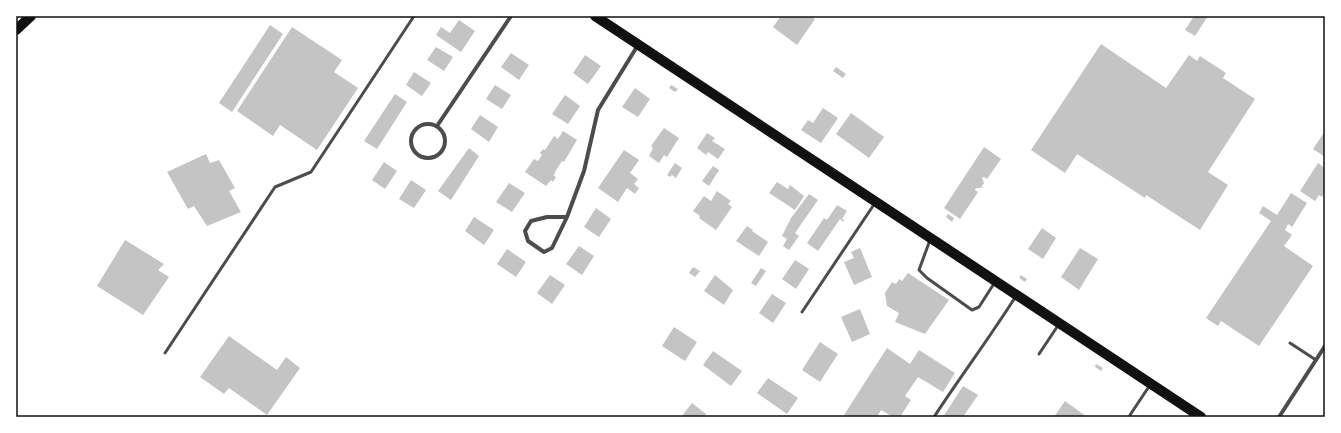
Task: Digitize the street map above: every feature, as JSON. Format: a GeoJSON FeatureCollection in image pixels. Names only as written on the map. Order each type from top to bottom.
{"type":"FeatureCollection","features":[{"type":"Feature","properties":{"kind":"main road"},"geometry":{"type":"LineString","coordinates":[[16,30],[31,16]]}},
{"type":"Feature","properties":{"kind":"main road"},"geometry":{"type":"LineString","coordinates":[[595,16],[1060,322],[1201,417]]}},
{"type":"Feature","properties":{"kind":"street"},"geometry":{"type":"LineString","coordinates":[[437,126],[511,16]]}},
{"type":"Feature","properties":{"kind":"street"},"geometry":{"type":"LineString","coordinates":[[567,217],[547,217],[531,221],[525,231],[528,241],[544,252],[552,248],[567,217],[584,171],[598,110],[638,44]]}},
{"type":"Feature","properties":{"kind":"street"},"geometry":{"type":"LineString","coordinates":[[426,124],[437,126],[444,134],[445,145],[440,155],[430,159],[419,157],[412,149],[410,138],[416,128],[426,124]]}},
{"type":"Feature","properties":{"kind":"street"},"geometry":{"type":"LineString","coordinates":[[1279,417],[1325,346]]}},
{"type":"Feature","properties":{"kind":"lane"},"geometry":{"type":"LineString","coordinates":[[164,353],[276,188],[311,172],[414,16]]}},
{"type":"Feature","properties":{"kind":"lane"},"geometry":{"type":"LineString","coordinates":[[802,312],[876,202]]}},
{"type":"Feature","properties":{"kind":"lane"},"geometry":{"type":"LineString","coordinates":[[931,238],[919,270],[926,278],[972,310],[979,307],[996,281]]}},
{"type":"Feature","properties":{"kind":"lane"},"geometry":{"type":"LineString","coordinates":[[934,417],[958,381],[972,364],[1017,294]]}},
{"type":"Feature","properties":{"kind":"lane"},"geometry":{"type":"LineString","coordinates":[[1039,354],[1060,322]]}},
{"type":"Feature","properties":{"kind":"lane"},"geometry":{"type":"LineString","coordinates":[[1290,343],[1316,360]]}},
{"type":"Feature","properties":{"kind":"lane"},"geometry":{"type":"LineString","coordinates":[[1130,415],[1151,383]]}},
{"type":"Feature","properties":{"kind":"building"},"geometry":{"type":"Polygon","coordinates":[[[781,16],[811,16],[815,19],[797,45],[773,27],[781,16]]]}},
{"type":"Feature","properties":{"kind":"building"},"geometry":{"type":"Polygon","coordinates":[[[1194,16],[1208,16],[1195,36],[1185,30],[1194,16]]]}},
{"type":"Feature","properties":{"kind":"building"},"geometry":{"type":"Polygon","coordinates":[[[459,20],[475,31],[461,52],[436,35],[441,27],[450,33],[459,20]]]}},
{"type":"Feature","properties":{"kind":"building"},"geometry":{"type":"Polygon","coordinates":[[[270,25],[283,34],[232,112],[219,103],[270,25]]]}},
{"type":"Feature","properties":{"kind":"building"},"geometry":{"type":"Polygon","coordinates":[[[292,27],[342,60],[334,72],[358,88],[317,150],[280,125],[273,136],[237,111],[292,27]]]}},
{"type":"Feature","properties":{"kind":"building"},"geometry":{"type":"Polygon","coordinates":[[[1101,44],[1166,88],[1189,55],[1197,61],[1200,56],[1226,73],[1223,78],[1255,99],[1208,172],[1228,185],[1200,230],[1146,195],[1145,198],[1077,154],[1065,173],[1031,150],[1101,44]]]}},
{"type":"Feature","properties":{"kind":"building"},"geometry":{"type":"Polygon","coordinates":[[[436,47],[453,57],[444,71],[427,60],[436,47]]]}},
{"type":"Feature","properties":{"kind":"building"},"geometry":{"type":"Polygon","coordinates":[[[511,53],[529,65],[519,80],[501,67],[511,53]]]}},
{"type":"Feature","properties":{"kind":"building"},"geometry":{"type":"Polygon","coordinates":[[[585,55],[601,66],[588,84],[573,73],[585,55]]]}},
{"type":"Feature","properties":{"kind":"building"},"geometry":{"type":"Polygon","coordinates":[[[836,67],[846,74],[843,78],[833,71],[836,67]]]}},
{"type":"Feature","properties":{"kind":"building"},"geometry":{"type":"Polygon","coordinates":[[[414,72],[431,83],[422,96],[406,85],[414,72]]]}},
{"type":"Feature","properties":{"kind":"building"},"geometry":{"type":"Polygon","coordinates":[[[495,85],[511,95],[502,109],[486,99],[495,85]]]}},
{"type":"Feature","properties":{"kind":"building"},"geometry":{"type":"Polygon","coordinates":[[[671,85],[678,89],[675,92],[669,88],[671,85]]]}},
{"type":"Feature","properties":{"kind":"building"},"geometry":{"type":"Polygon","coordinates":[[[635,88],[650,99],[638,117],[622,107],[635,88]]]}},
{"type":"Feature","properties":{"kind":"building"},"geometry":{"type":"Polygon","coordinates":[[[395,94],[407,102],[377,149],[364,141],[395,94]]]}},
{"type":"Feature","properties":{"kind":"building"},"geometry":{"type":"Polygon","coordinates":[[[565,95],[580,106],[568,124],[552,114],[565,95]]]}},
{"type":"Feature","properties":{"kind":"building"},"geometry":{"type":"Polygon","coordinates":[[[823,108],[838,118],[821,143],[801,130],[808,120],[813,123],[823,108]]]}},
{"type":"Feature","properties":{"kind":"building"},"geometry":{"type":"Polygon","coordinates":[[[851,113],[884,137],[869,158],[836,134],[851,113]]]}},
{"type":"Feature","properties":{"kind":"building"},"geometry":{"type":"Polygon","coordinates":[[[480,115],[498,127],[489,142],[471,129],[480,115]]]}},
{"type":"Feature","properties":{"kind":"building"},"geometry":{"type":"Polygon","coordinates":[[[664,128],[679,138],[667,157],[664,155],[659,163],[649,156],[653,148],[651,146],[664,128]]]}},
{"type":"Feature","properties":{"kind":"building"},"geometry":{"type":"Polygon","coordinates":[[[563,131],[577,140],[564,162],[562,161],[555,172],[554,176],[556,177],[553,182],[551,180],[546,186],[525,172],[534,159],[538,161],[542,155],[540,153],[543,149],[545,150],[554,136],[558,139],[563,131]]]}},
{"type":"Feature","properties":{"kind":"building"},"geometry":{"type":"Polygon","coordinates":[[[1325,131],[1325,157],[1313,149],[1325,131]]]}},
{"type":"Feature","properties":{"kind":"building"},"geometry":{"type":"Polygon","coordinates":[[[707,133],[715,138],[712,141],[725,149],[718,159],[708,152],[706,155],[697,148],[707,133]]]}},
{"type":"Feature","properties":{"kind":"building"},"geometry":{"type":"Polygon","coordinates":[[[984,147],[1001,159],[987,179],[984,177],[982,178],[984,183],[981,188],[976,188],[975,190],[978,192],[960,219],[944,208],[984,147]]]}},
{"type":"Feature","properties":{"kind":"building"},"geometry":{"type":"Polygon","coordinates":[[[469,148],[479,156],[451,200],[438,191],[469,148]]]}},
{"type":"Feature","properties":{"kind":"building"},"geometry":{"type":"Polygon","coordinates":[[[624,150],[639,160],[630,173],[638,179],[634,184],[639,188],[635,194],[627,188],[618,202],[598,188],[624,150]]]}},
{"type":"Feature","properties":{"kind":"building"},"geometry":{"type":"Polygon","coordinates":[[[206,154],[210,163],[219,160],[235,188],[229,191],[241,212],[207,226],[194,206],[188,209],[167,172],[206,154]]]}},
{"type":"Feature","properties":{"kind":"building"},"geometry":{"type":"Polygon","coordinates":[[[384,162],[397,171],[385,189],[372,180],[384,162]]]}},
{"type":"Feature","properties":{"kind":"building"},"geometry":{"type":"Polygon","coordinates":[[[675,163],[682,168],[676,178],[672,175],[670,177],[667,175],[675,163]]]}},
{"type":"Feature","properties":{"kind":"building"},"geometry":{"type":"Polygon","coordinates":[[[1318,163],[1325,168],[1325,192],[1322,197],[1319,195],[1315,201],[1300,191],[1318,163]]]}},
{"type":"Feature","properties":{"kind":"building"},"geometry":{"type":"Polygon","coordinates":[[[713,166],[719,170],[709,186],[702,181],[713,166]]]}},
{"type":"Feature","properties":{"kind":"building"},"geometry":{"type":"Polygon","coordinates":[[[411,180],[426,190],[414,208],[399,199],[411,180]]]}},
{"type":"Feature","properties":{"kind":"building"},"geometry":{"type":"Polygon","coordinates":[[[777,182],[788,189],[790,185],[804,196],[795,210],[769,193],[777,182]]]}},
{"type":"Feature","properties":{"kind":"building"},"geometry":{"type":"Polygon","coordinates":[[[509,183],[525,193],[512,212],[496,202],[509,183]]]}},
{"type":"Feature","properties":{"kind":"building"},"geometry":{"type":"Polygon","coordinates":[[[717,191],[731,201],[728,204],[732,207],[716,230],[699,218],[700,216],[693,211],[704,196],[711,201],[717,191]]]}},
{"type":"Feature","properties":{"kind":"building"},"geometry":{"type":"Polygon","coordinates":[[[1291,193],[1307,203],[1292,227],[1288,224],[1285,230],[1292,235],[1284,246],[1313,266],[1259,346],[1221,321],[1218,326],[1206,318],[1271,221],[1259,213],[1263,206],[1277,215],[1291,193]]]}},
{"type":"Feature","properties":{"kind":"building"},"geometry":{"type":"Polygon","coordinates":[[[809,194],[818,200],[795,233],[799,236],[789,250],[783,246],[787,239],[782,236],[791,218],[809,194]]]}},
{"type":"Feature","properties":{"kind":"building"},"geometry":{"type":"Polygon","coordinates":[[[837,205],[847,211],[842,219],[844,220],[843,222],[840,219],[818,251],[807,243],[824,218],[827,220],[837,205]]]}},
{"type":"Feature","properties":{"kind":"building"},"geometry":{"type":"Polygon","coordinates":[[[596,208],[611,219],[599,237],[584,227],[596,208]]]}},
{"type":"Feature","properties":{"kind":"building"},"geometry":{"type":"Polygon","coordinates":[[[948,214],[954,218],[952,222],[946,217],[948,214]]]}},
{"type":"Feature","properties":{"kind":"building"},"geometry":{"type":"Polygon","coordinates":[[[474,217],[494,230],[484,245],[465,231],[474,217]]]}},
{"type":"Feature","properties":{"kind":"building"},"geometry":{"type":"Polygon","coordinates":[[[747,226],[768,242],[759,256],[736,241],[747,226]]]}},
{"type":"Feature","properties":{"kind":"building"},"geometry":{"type":"Polygon","coordinates":[[[1042,228],[1056,238],[1043,259],[1028,249],[1042,228]]]}},
{"type":"Feature","properties":{"kind":"building"},"geometry":{"type":"Polygon","coordinates":[[[125,240],[164,264],[158,270],[169,277],[143,315],[97,286],[125,240]]]}},
{"type":"Feature","properties":{"kind":"building"},"geometry":{"type":"Polygon","coordinates":[[[579,246],[594,256],[582,275],[566,264],[579,246]]]}},
{"type":"Feature","properties":{"kind":"building"},"geometry":{"type":"Polygon","coordinates":[[[860,248],[872,277],[854,285],[844,262],[854,258],[851,252],[860,248]]]}},
{"type":"Feature","properties":{"kind":"building"},"geometry":{"type":"Polygon","coordinates":[[[1080,248],[1098,259],[1079,290],[1061,277],[1080,248]]]}},
{"type":"Feature","properties":{"kind":"building"},"geometry":{"type":"Polygon","coordinates":[[[507,249],[526,262],[516,277],[497,264],[507,249]]]}},
{"type":"Feature","properties":{"kind":"building"},"geometry":{"type":"Polygon","coordinates":[[[795,260],[809,269],[796,289],[782,279],[795,260]]]}},
{"type":"Feature","properties":{"kind":"building"},"geometry":{"type":"Polygon","coordinates":[[[693,267],[700,271],[695,277],[689,273],[693,267]]]}},
{"type":"Feature","properties":{"kind":"building"},"geometry":{"type":"Polygon","coordinates":[[[761,268],[766,271],[756,286],[751,283],[761,268]]]}},
{"type":"Feature","properties":{"kind":"building"},"geometry":{"type":"Polygon","coordinates":[[[908,273],[949,300],[925,334],[895,322],[899,313],[887,306],[885,293],[892,282],[896,284],[899,279],[902,281],[908,273]]]}},
{"type":"Feature","properties":{"kind":"building"},"geometry":{"type":"Polygon","coordinates":[[[550,275],[565,285],[552,304],[537,293],[550,275]]]}},
{"type":"Feature","properties":{"kind":"building"},"geometry":{"type":"Polygon","coordinates":[[[715,275],[733,290],[724,305],[704,291],[715,275]]]}},
{"type":"Feature","properties":{"kind":"building"},"geometry":{"type":"Polygon","coordinates":[[[1021,275],[1027,279],[1025,282],[1019,278],[1021,275]]]}},
{"type":"Feature","properties":{"kind":"building"},"geometry":{"type":"Polygon","coordinates":[[[772,294],[786,303],[773,323],[759,313],[772,294]]]}},
{"type":"Feature","properties":{"kind":"building"},"geometry":{"type":"Polygon","coordinates":[[[860,309],[870,334],[852,342],[841,317],[860,309]]]}},
{"type":"Feature","properties":{"kind":"building"},"geometry":{"type":"Polygon","coordinates":[[[674,327],[697,342],[685,361],[662,346],[674,327]]]}},
{"type":"Feature","properties":{"kind":"building"},"geometry":{"type":"Polygon","coordinates":[[[229,336],[277,370],[286,357],[300,368],[267,415],[229,388],[224,394],[200,377],[229,336]]]}},
{"type":"Feature","properties":{"kind":"building"},"geometry":{"type":"Polygon","coordinates":[[[820,342],[838,354],[820,382],[802,370],[820,342]]]}},
{"type":"Feature","properties":{"kind":"building"},"geometry":{"type":"Polygon","coordinates":[[[887,348],[910,364],[919,350],[955,373],[943,392],[918,377],[905,396],[911,400],[900,417],[893,417],[881,410],[877,417],[847,417],[844,415],[887,348]]]}},
{"type":"Feature","properties":{"kind":"building"},"geometry":{"type":"Polygon","coordinates":[[[713,351],[742,371],[731,386],[703,365],[713,351]]]}},
{"type":"Feature","properties":{"kind":"building"},"geometry":{"type":"Polygon","coordinates":[[[1096,364],[1103,368],[1101,371],[1095,367],[1096,364]]]}},
{"type":"Feature","properties":{"kind":"building"},"geometry":{"type":"Polygon","coordinates":[[[768,378],[798,398],[787,414],[757,393],[768,378]]]}},
{"type":"Feature","properties":{"kind":"building"},"geometry":{"type":"Polygon","coordinates":[[[963,386],[978,395],[963,417],[943,417],[963,386]]]}},
{"type":"Feature","properties":{"kind":"building"},"geometry":{"type":"Polygon","coordinates":[[[1065,401],[1087,417],[1054,417],[1065,401]]]}},
{"type":"Feature","properties":{"kind":"building"},"geometry":{"type":"Polygon","coordinates":[[[692,403],[706,414],[704,417],[681,417],[692,403]]]}}]}
